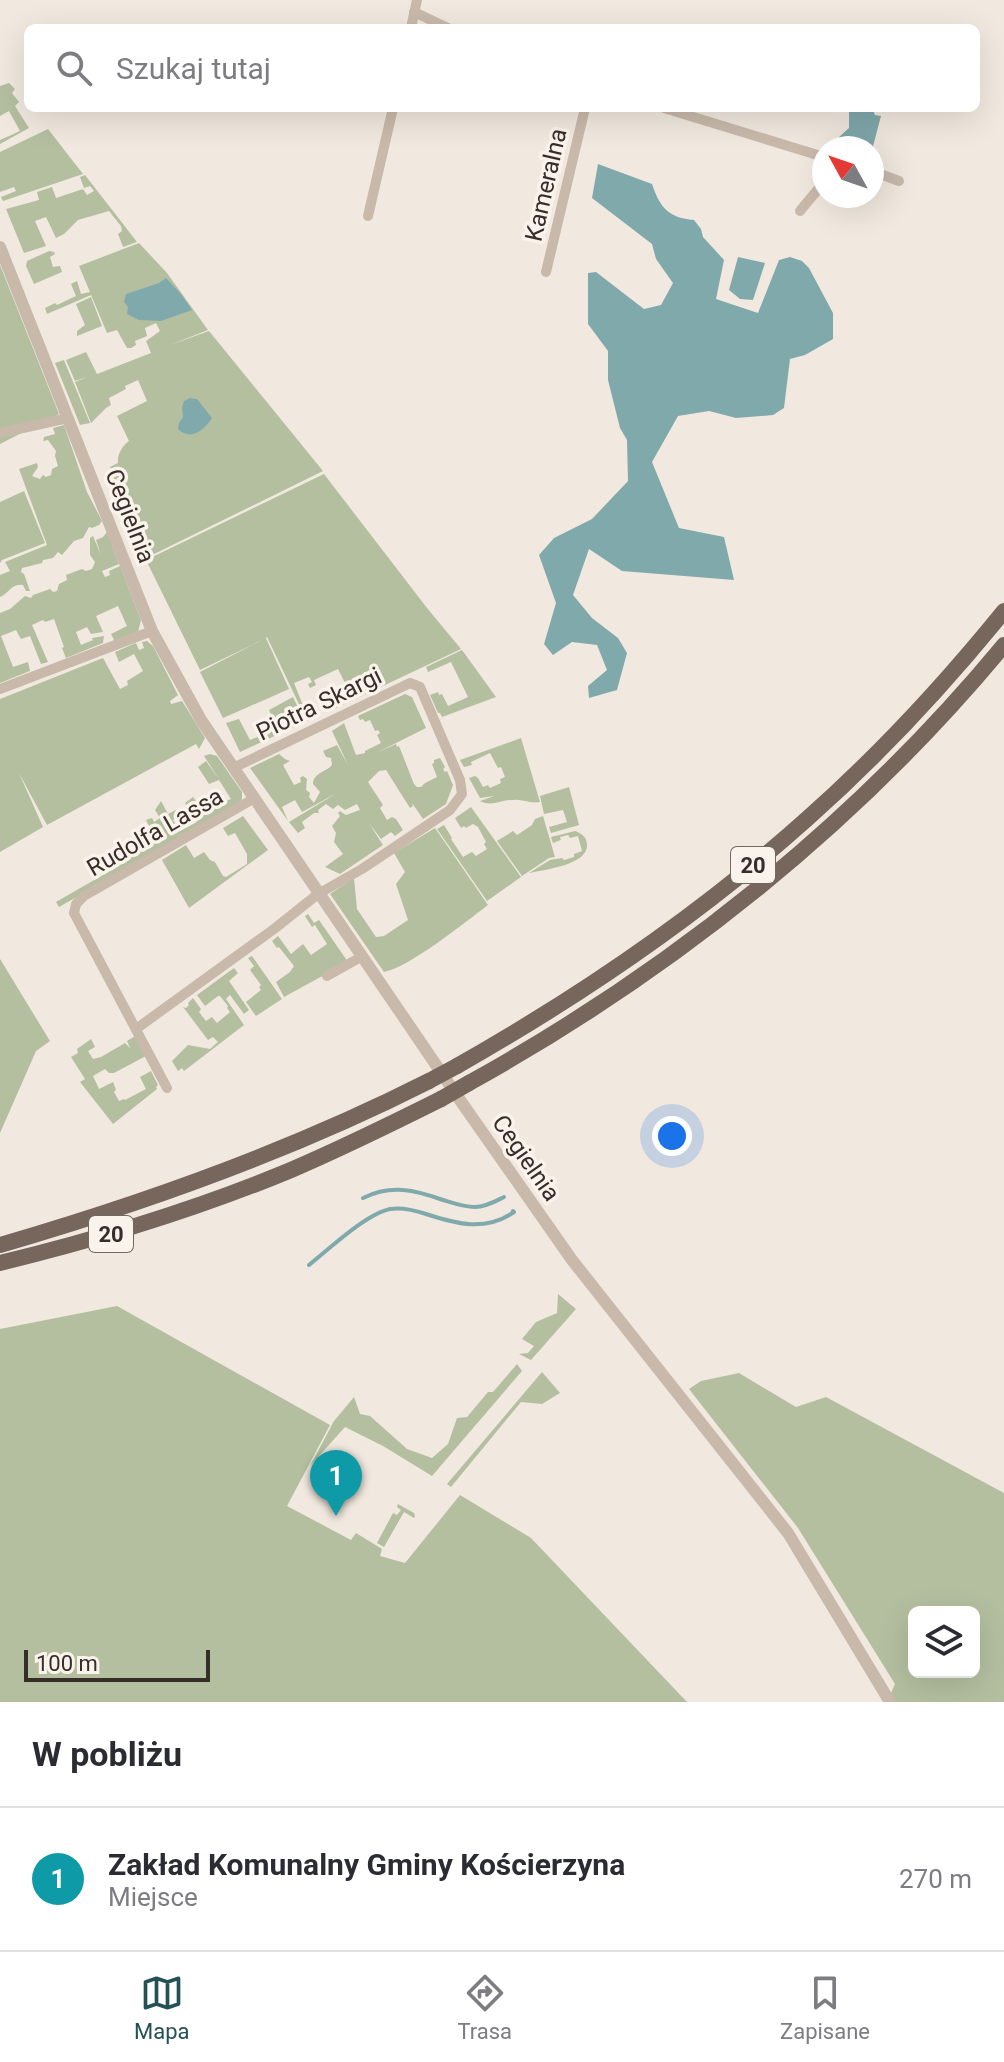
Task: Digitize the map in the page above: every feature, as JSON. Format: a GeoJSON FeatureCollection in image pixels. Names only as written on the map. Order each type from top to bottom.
{"type":"FeatureCollection","features":[{"type":"Feature","properties":{"kind":"main road","name":"20"},"geometry":{"type":"LineString","coordinates":[[0,1245],[113,1211],[304,1141],[429,1081],[536,1020],[692,913],[811,816],[892,737],[1004,611]]}},
{"type":"Feature","properties":{"kind":"main road","name":"20"},"geometry":{"type":"LineString","coordinates":[[0,1263],[119,1231],[255,1184],[338,1149],[441,1099],[526,1051],[611,997],[766,882],[890,769],[954,703],[1004,645]]}},
{"type":"Feature","properties":{"kind":"street"},"geometry":{"type":"LineString","coordinates":[[412,24],[417,0]]}},
{"type":"Feature","properties":{"kind":"street"},"geometry":{"type":"LineString","coordinates":[[414,12],[440,24]]}},
{"type":"Feature","properties":{"kind":"street"},"geometry":{"type":"LineString","coordinates":[[368,216],[392,112]]}},
{"type":"Feature","properties":{"kind":"street","name":"Kameralna"},"geometry":{"type":"LineString","coordinates":[[546,272],[584,112]]}},
{"type":"Feature","properties":{"kind":"street"},"geometry":{"type":"LineString","coordinates":[[677,112],[812,153]]}},
{"type":"Feature","properties":{"kind":"street"},"geometry":{"type":"LineString","coordinates":[[884,175],[899,181]]}},
{"type":"Feature","properties":{"kind":"street"},"geometry":{"type":"LineString","coordinates":[[800,211],[812,196]]}},
{"type":"Feature","properties":{"kind":"street","name":"Cegielnia"},"geometry":{"type":"LineString","coordinates":[[0,247],[152,631],[201,720],[572,1260],[788,1533],[888,1699]]}},
{"type":"Feature","properties":{"kind":"street"},"geometry":{"type":"LineString","coordinates":[[1,433],[68,418]]}},
{"type":"Feature","properties":{"kind":"street"},"geometry":{"type":"LineString","coordinates":[[0,689],[152,631]]}},
{"type":"Feature","properties":{"kind":"street","name":"Piotra Skargi"},"geometry":{"type":"LineString","coordinates":[[233,768],[410,683],[420,687],[460,780],[462,794],[450,810],[362,869],[318,894]]}},
{"type":"Feature","properties":{"kind":"street","name":"Rudolfa Lassa"},"geometry":{"type":"LineString","coordinates":[[167,1088],[74,913],[76,904],[84,896],[253,799]]}},
{"type":"Feature","properties":{"kind":"street"},"geometry":{"type":"LineString","coordinates":[[136,1029],[318,894]]}},
{"type":"Feature","properties":{"kind":"street"},"geometry":{"type":"LineString","coordinates":[[327,976],[361,957]]}},
{"type":"Feature","properties":{"kind":"green space"},"geometry":{"type":"Polygon","coordinates":[[[9,83],[15,89],[12,93],[19,102],[15,106],[29,128],[0,144],[0,140],[20,131],[9,111],[0,116],[0,86],[9,83]]]}},
{"type":"Feature","properties":{"kind":"green space"},"geometry":{"type":"Polygon","coordinates":[[[48,129],[83,174],[3,201],[1,197],[16,191],[14,187],[0,192],[0,152],[48,129]]]}},
{"type":"Feature","properties":{"kind":"green space"},"geometry":{"type":"Polygon","coordinates":[[[85,175],[137,242],[123,247],[118,234],[122,231],[121,226],[109,211],[78,220],[56,238],[46,217],[35,221],[46,246],[24,253],[6,209],[39,200],[37,192],[52,187],[56,198],[83,189],[87,195],[94,191],[90,186],[84,188],[80,177],[85,175]]]}},
{"type":"Feature","properties":{"kind":"green space"},"geometry":{"type":"Polygon","coordinates":[[[139,243],[167,273],[208,330],[170,345],[209,331],[323,471],[144,559],[110,467],[118,463],[120,451],[129,441],[117,416],[147,401],[138,380],[109,398],[111,405],[91,423],[75,382],[87,377],[75,381],[66,360],[86,352],[97,374],[151,353],[146,341],[160,331],[156,323],[145,328],[147,336],[127,348],[117,330],[107,333],[91,295],[47,314],[45,308],[76,296],[71,284],[77,281],[81,294],[90,292],[79,266],[139,243]]]}},
{"type":"Feature","properties":{"kind":"green space"},"geometry":{"type":"Polygon","coordinates":[[[49,251],[55,254],[50,257],[53,267],[60,266],[62,272],[34,284],[26,266],[27,261],[49,251]]]}},
{"type":"Feature","properties":{"kind":"green space"},"geometry":{"type":"Polygon","coordinates":[[[0,265],[59,414],[0,444],[0,265]]]}},
{"type":"Feature","properties":{"kind":"green space"},"geometry":{"type":"Polygon","coordinates":[[[91,297],[102,326],[77,336],[77,331],[85,325],[76,304],[91,297]]]}},
{"type":"Feature","properties":{"kind":"green space"},"geometry":{"type":"Polygon","coordinates":[[[64,360],[90,423],[80,425],[55,363],[64,360]]]}},
{"type":"Feature","properties":{"kind":"green space"},"geometry":{"type":"Polygon","coordinates":[[[64,425],[87,492],[102,521],[89,527],[83,538],[74,541],[62,555],[58,552],[42,563],[22,568],[30,591],[19,585],[0,597],[0,575],[10,571],[5,562],[47,545],[19,469],[37,463],[32,476],[40,479],[43,475],[51,475],[52,469],[58,466],[56,451],[48,440],[43,441],[44,437],[55,434],[53,428],[64,425]]]}},
{"type":"Feature","properties":{"kind":"green space"},"geometry":{"type":"Polygon","coordinates":[[[324,474],[461,649],[328,712],[325,704],[350,693],[338,669],[314,680],[316,685],[310,688],[308,684],[312,682],[309,677],[294,683],[302,703],[310,705],[315,718],[307,721],[267,637],[289,689],[223,718],[200,672],[262,640],[200,670],[146,560],[324,474]]]}},
{"type":"Feature","properties":{"kind":"green space"},"geometry":{"type":"Polygon","coordinates":[[[24,491],[45,543],[0,563],[0,502],[24,491]]]}},
{"type":"Feature","properties":{"kind":"green space"},"geometry":{"type":"Polygon","coordinates":[[[107,532],[119,564],[102,571],[105,577],[110,575],[109,571],[120,566],[141,620],[138,632],[115,642],[111,634],[127,626],[118,606],[96,616],[103,632],[91,634],[87,627],[76,632],[81,645],[92,638],[104,636],[103,643],[66,658],[54,619],[43,620],[32,625],[48,662],[41,664],[30,636],[21,639],[16,630],[1,636],[13,667],[28,662],[30,671],[0,683],[0,613],[25,596],[31,598],[50,589],[57,591],[59,584],[67,580],[66,575],[92,569],[95,562],[90,555],[90,538],[93,536],[101,555],[96,540],[107,532]]]}},
{"type":"Feature","properties":{"kind":"green space"},"geometry":{"type":"Polygon","coordinates":[[[147,641],[153,646],[178,695],[170,701],[171,704],[182,701],[205,738],[199,749],[196,744],[47,825],[19,773],[43,827],[0,852],[0,699],[103,658],[120,689],[143,671],[134,654],[119,662],[115,652],[136,643],[139,650],[144,648],[142,642],[147,641]]]}},
{"type":"Feature","properties":{"kind":"green space"},"geometry":{"type":"Polygon","coordinates":[[[462,650],[496,697],[442,717],[430,695],[442,694],[448,706],[468,697],[451,662],[428,672],[426,667],[462,650]]]}},
{"type":"Feature","properties":{"kind":"green space"},"geometry":{"type":"Polygon","coordinates":[[[405,694],[412,697],[426,728],[376,753],[396,744],[399,746],[417,787],[437,777],[432,764],[440,758],[453,785],[446,804],[423,819],[412,803],[410,808],[386,770],[379,771],[368,782],[383,805],[380,808],[387,820],[392,817],[396,819],[403,830],[395,836],[391,832],[381,839],[369,823],[383,845],[340,874],[325,867],[343,854],[334,842],[336,833],[332,826],[340,811],[346,815],[360,810],[357,804],[345,810],[338,805],[333,809],[326,804],[318,810],[319,813],[302,822],[305,828],[298,833],[289,822],[337,793],[302,812],[295,800],[282,807],[288,821],[250,768],[279,754],[290,761],[283,765],[294,785],[301,782],[303,776],[307,779],[306,790],[314,803],[320,792],[313,784],[314,780],[332,765],[331,758],[326,757],[323,751],[337,745],[348,765],[332,731],[344,723],[356,755],[365,753],[381,743],[377,735],[380,733],[375,731],[370,720],[365,722],[358,716],[405,694]]]}},
{"type":"Feature","properties":{"kind":"green space"},"geometry":{"type":"Polygon","coordinates":[[[293,697],[305,722],[240,752],[226,723],[239,719],[250,740],[275,730],[269,710],[293,697]]]}},
{"type":"Feature","properties":{"kind":"green space"},"geometry":{"type":"Polygon","coordinates":[[[521,738],[540,802],[480,801],[494,796],[480,798],[469,778],[475,776],[483,787],[488,785],[490,788],[501,783],[500,779],[505,777],[501,767],[498,768],[490,753],[464,767],[460,760],[521,738]]]}},
{"type":"Feature","properties":{"kind":"green space"},"geometry":{"type":"Polygon","coordinates":[[[204,756],[217,756],[242,792],[242,799],[236,806],[59,907],[56,902],[129,860],[123,853],[154,835],[146,820],[152,818],[154,822],[160,818],[155,810],[161,801],[168,814],[176,810],[178,817],[173,820],[180,831],[197,822],[185,803],[193,797],[198,804],[205,800],[209,807],[222,798],[224,802],[231,799],[219,780],[209,784],[198,767],[206,761],[219,779],[204,756]]]}},
{"type":"Feature","properties":{"kind":"green space"},"geometry":{"type":"Polygon","coordinates":[[[569,787],[579,825],[551,833],[549,827],[567,822],[563,810],[544,814],[540,796],[569,787]]]}},
{"type":"Feature","properties":{"kind":"green space"},"geometry":{"type":"Polygon","coordinates":[[[471,807],[521,877],[487,901],[437,829],[444,825],[463,857],[472,852],[476,856],[487,849],[478,827],[473,824],[461,828],[455,818],[471,807]]]}},
{"type":"Feature","properties":{"kind":"green space"},"geometry":{"type":"Polygon","coordinates":[[[243,816],[268,850],[189,908],[162,860],[186,845],[194,858],[204,852],[226,877],[247,864],[247,854],[235,833],[228,836],[223,828],[243,816]]]}},
{"type":"Feature","properties":{"kind":"green space"},"geometry":{"type":"Polygon","coordinates":[[[543,816],[555,857],[522,876],[497,841],[513,831],[517,835],[543,816]]]}},
{"type":"Feature","properties":{"kind":"green space"},"geometry":{"type":"Polygon","coordinates":[[[435,828],[488,905],[422,953],[384,972],[330,894],[354,878],[357,909],[376,937],[384,936],[408,920],[396,884],[405,872],[394,853],[435,828]]]}},
{"type":"Feature","properties":{"kind":"green space"},"geometry":{"type":"Polygon","coordinates":[[[575,831],[587,842],[585,852],[580,857],[564,865],[529,873],[550,860],[564,860],[582,851],[578,836],[560,837],[561,840],[553,843],[551,837],[575,831]]]}},
{"type":"Feature","properties":{"kind":"green space"},"geometry":{"type":"Polygon","coordinates":[[[308,914],[314,923],[319,920],[348,962],[284,997],[276,982],[294,966],[272,941],[278,936],[291,954],[303,944],[311,955],[327,944],[305,916],[308,914]]]}},
{"type":"Feature","properties":{"kind":"green space"},"geometry":{"type":"Polygon","coordinates":[[[252,956],[282,999],[256,1016],[246,1002],[261,990],[261,985],[250,970],[254,966],[248,958],[252,956]]]}},
{"type":"Feature","properties":{"kind":"green space"},"geometry":{"type":"Polygon","coordinates":[[[0,959],[50,1041],[36,1051],[0,1133],[0,959]]]}},
{"type":"Feature","properties":{"kind":"green space"},"geometry":{"type":"Polygon","coordinates":[[[234,968],[238,973],[229,981],[249,1010],[244,1014],[230,995],[226,999],[244,1025],[184,1071],[182,1068],[178,1071],[172,1061],[188,1045],[210,1049],[218,1042],[213,1037],[208,1040],[183,1007],[186,1008],[193,998],[206,1021],[212,1017],[217,1023],[230,1012],[228,1006],[218,996],[205,1006],[197,995],[234,968]]]}},
{"type":"Feature","properties":{"kind":"green space"},"geometry":{"type":"Polygon","coordinates":[[[135,1036],[146,1056],[114,1073],[105,1069],[93,1076],[99,1089],[113,1082],[119,1101],[146,1089],[140,1077],[151,1071],[157,1089],[113,1124],[80,1082],[85,1079],[71,1057],[91,1039],[95,1047],[88,1051],[93,1059],[125,1043],[130,1048],[127,1041],[135,1036]]]}},
{"type":"Feature","properties":{"kind":"green space"},"geometry":{"type":"Polygon","coordinates":[[[558,1294],[576,1309],[531,1360],[519,1354],[528,1353],[534,1346],[522,1339],[536,1322],[557,1313],[558,1294]]]}},
{"type":"Feature","properties":{"kind":"green space"},"geometry":{"type":"Polygon","coordinates":[[[117,1306],[330,1425],[287,1506],[351,1540],[356,1533],[382,1549],[380,1556],[405,1563],[460,1495],[531,1538],[687,1702],[0,1702],[0,1329],[117,1306]]]}},
{"type":"Feature","properties":{"kind":"green space"},"geometry":{"type":"Polygon","coordinates":[[[517,1364],[522,1371],[432,1476],[345,1427],[310,1466],[334,1421],[354,1397],[360,1414],[370,1416],[407,1449],[432,1458],[448,1444],[457,1418],[467,1417],[517,1364]]]}},
{"type":"Feature","properties":{"kind":"green space"},"geometry":{"type":"Polygon","coordinates":[[[542,1372],[560,1393],[542,1404],[521,1402],[451,1487],[447,1484],[542,1372]]]}},
{"type":"Feature","properties":{"kind":"green space"},"geometry":{"type":"Polygon","coordinates":[[[739,1373],[796,1407],[826,1397],[1004,1493],[1004,1702],[887,1702],[895,1684],[798,1528],[689,1389],[701,1381],[739,1373]]]}},
{"type":"Feature","properties":{"kind":"green space"},"geometry":{"type":"Polygon","coordinates":[[[398,1504],[415,1516],[404,1512],[384,1547],[377,1543],[393,1513],[397,1515],[401,1510],[398,1504]]]}},
{"type":"Feature","properties":{"kind":"water"},"geometry":{"type":"Polygon","coordinates":[[[849,112],[874,112],[881,116],[876,136],[840,136],[849,128],[849,112]]]}},
{"type":"Feature","properties":{"kind":"water"},"geometry":{"type":"Polygon","coordinates":[[[598,164],[652,184],[667,210],[678,217],[694,220],[703,237],[724,260],[716,299],[758,313],[779,260],[790,257],[802,261],[809,268],[833,313],[833,339],[805,355],[790,359],[784,408],[773,415],[736,418],[709,411],[678,416],[652,462],[679,528],[724,537],[734,580],[622,571],[589,549],[573,595],[592,618],[618,638],[627,653],[617,690],[589,698],[588,686],[607,670],[597,645],[572,642],[553,655],[544,644],[556,603],[539,555],[554,538],[592,519],[628,481],[627,440],[620,428],[608,380],[608,351],[588,324],[588,273],[596,272],[644,309],[661,305],[673,283],[656,259],[652,244],[592,198],[598,164]]]}},
{"type":"Feature","properties":{"kind":"water"},"geometry":{"type":"Polygon","coordinates":[[[738,257],[765,263],[753,300],[740,299],[729,290],[738,257]]]}},
{"type":"Feature","properties":{"kind":"water"},"geometry":{"type":"Polygon","coordinates":[[[166,278],[192,310],[161,321],[139,320],[127,314],[126,294],[166,278]]]}},
{"type":"Feature","properties":{"kind":"water"},"geometry":{"type":"Polygon","coordinates":[[[197,399],[212,418],[201,430],[187,434],[178,429],[184,401],[197,399]]]}},
{"type":"Feature","properties":{"kind":"waterway"},"geometry":{"type":"LineString","coordinates":[[363,1198],[383,1191],[403,1190],[475,1207],[504,1197]]}},
{"type":"Feature","properties":{"kind":"waterway"},"geometry":{"type":"LineString","coordinates":[[309,1265],[359,1225],[390,1209],[408,1209],[471,1224],[492,1222],[513,1211]]}},
{"type":"Feature","properties":{"kind":"place","name":"Zakład Komunalny Gminy Kościerzyna"},"geometry":{"type":"Point","coordinates":[336,1516]}}]}
